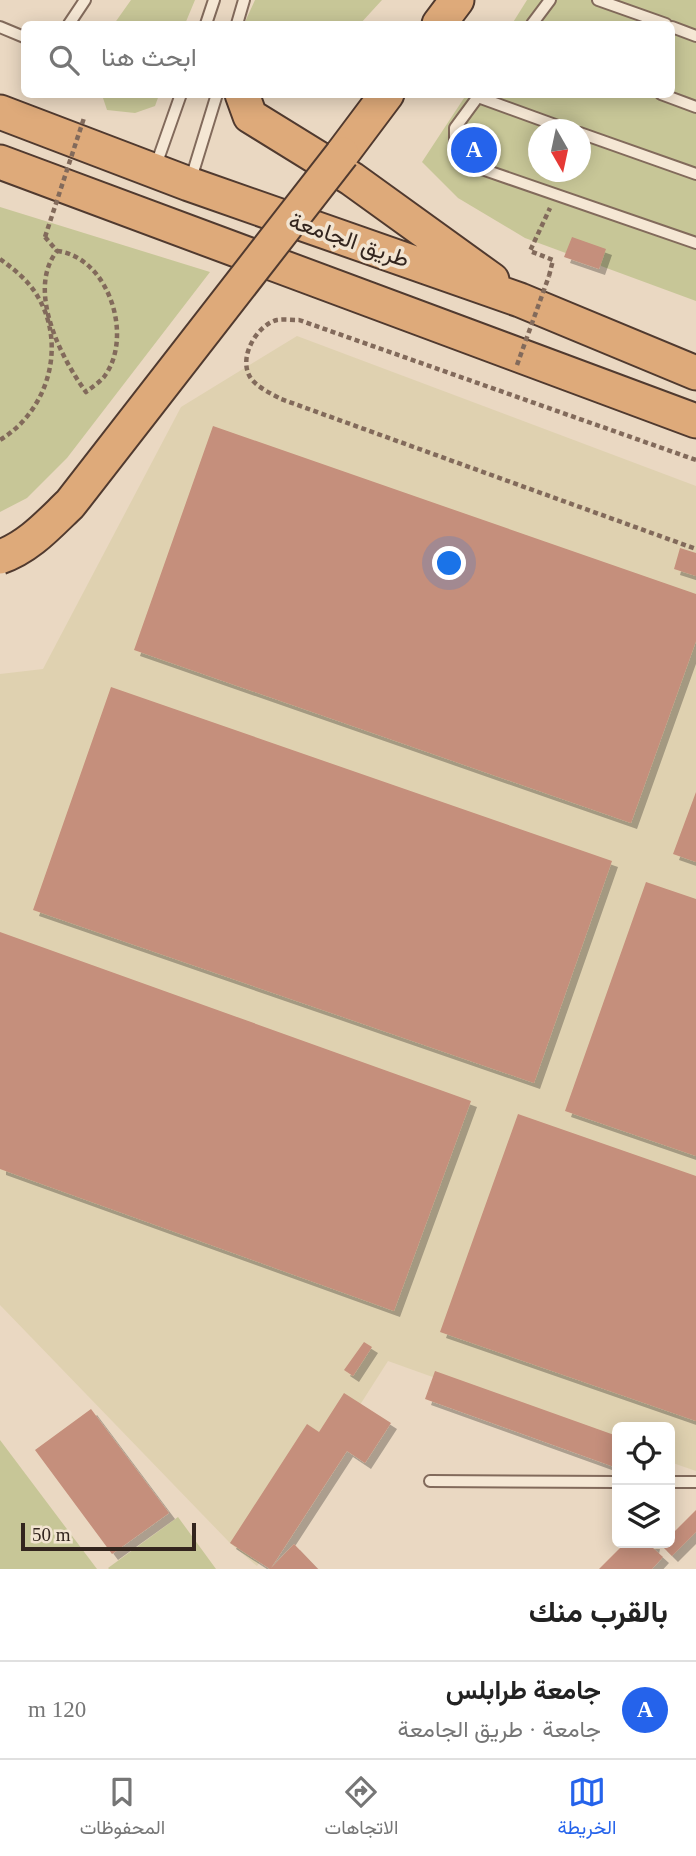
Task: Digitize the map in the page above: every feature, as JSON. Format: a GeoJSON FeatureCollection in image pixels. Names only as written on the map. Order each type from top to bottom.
{"type":"FeatureCollection","features":[{"type":"Feature","properties":{"kind":"highway"},"geometry":{"type":"LineString","coordinates":[[441,21],[457,0]]}},
{"type":"Feature","properties":{"kind":"highway"},"geometry":{"type":"LineString","coordinates":[[243,98],[250,116],[352,179],[520,300]]}},
{"type":"Feature","properties":{"kind":"highway"},"geometry":{"type":"LineString","coordinates":[[0,557],[13,552],[38,535],[71,504],[384,98]]}},
{"type":"Feature","properties":{"kind":"highway","name":"طريق الجامعة"},"geometry":{"type":"LineString","coordinates":[[0,112],[189,184],[520,300],[696,373]]}},
{"type":"Feature","properties":{"kind":"highway","name":"طريق الجامعة"},"geometry":{"type":"LineString","coordinates":[[1,163],[696,421]]}},
{"type":"Feature","properties":{"kind":"lane"},"geometry":{"type":"LineString","coordinates":[[70,21],[85,0]]}},
{"type":"Feature","properties":{"kind":"lane"},"geometry":{"type":"LineString","coordinates":[[207,21],[214,0]]}},
{"type":"Feature","properties":{"kind":"lane"},"geometry":{"type":"LineString","coordinates":[[238,21],[244,0]]}},
{"type":"Feature","properties":{"kind":"lane"},"geometry":{"type":"LineString","coordinates":[[534,21],[550,0]]}},
{"type":"Feature","properties":{"kind":"lane"},"geometry":{"type":"LineString","coordinates":[[598,0],[658,21]]}},
{"type":"Feature","properties":{"kind":"lane"},"geometry":{"type":"LineString","coordinates":[[0,27],[21,36]]}},
{"type":"Feature","properties":{"kind":"lane"},"geometry":{"type":"LineString","coordinates":[[675,28],[696,36]]}},
{"type":"Feature","properties":{"kind":"lane"},"geometry":{"type":"LineString","coordinates":[[154,169],[180,98]]}},
{"type":"Feature","properties":{"kind":"lane"},"geometry":{"type":"LineString","coordinates":[[189,184],[217,98]]}},
{"type":"Feature","properties":{"kind":"lane"},"geometry":{"type":"LineString","coordinates":[[478,98],[455,128],[455,148],[461,157],[473,166],[696,243]]}},
{"type":"Feature","properties":{"kind":"lane"},"geometry":{"type":"LineString","coordinates":[[484,98],[540,119]]}},
{"type":"Feature","properties":{"kind":"lane"},"geometry":{"type":"LineString","coordinates":[[672,98],[696,107]]}},
{"type":"Feature","properties":{"kind":"lane"},"geometry":{"type":"LineString","coordinates":[[591,137],[696,174]]}},
{"type":"Feature","properties":{"kind":"lane"},"geometry":{"type":"LineString","coordinates":[[430,1481],[612,1482]]}},
{"type":"Feature","properties":{"kind":"lane"},"geometry":{"type":"LineString","coordinates":[[675,1482],[696,1482]]}},
{"type":"Feature","properties":{"kind":"path"},"geometry":{"type":"LineString","coordinates":[[57,251],[48,262],[46,293],[49,312],[65,361],[86,392],[106,375],[118,338],[116,315],[94,274],[70,253],[57,251],[45,237],[84,118]]}},
{"type":"Feature","properties":{"kind":"path"},"geometry":{"type":"LineString","coordinates":[[517,365],[553,260],[530,251],[557,195]]}},
{"type":"Feature","properties":{"kind":"path"},"geometry":{"type":"LineString","coordinates":[[0,259],[21,274],[39,298],[50,326],[52,355],[48,380],[38,402],[22,423],[0,440]]}},
{"type":"Feature","properties":{"kind":"path"},"geometry":{"type":"LineString","coordinates":[[696,460],[299,320],[277,320],[261,328],[250,344],[247,365],[250,377],[281,399],[696,549]]}},
{"type":"Feature","properties":{"kind":"shaded area"},"geometry":{"type":"Polygon","coordinates":[[[131,0],[195,0],[186,21],[116,21],[131,0]]]}},
{"type":"Feature","properties":{"kind":"shaded area"},"geometry":{"type":"Polygon","coordinates":[[[255,0],[382,0],[363,21],[245,21],[255,0]]]}},
{"type":"Feature","properties":{"kind":"shaded area"},"geometry":{"type":"Polygon","coordinates":[[[527,0],[696,0],[696,301],[525,238],[458,198],[422,162],[464,98],[675,98],[675,21],[514,21],[527,0]]]}},
{"type":"Feature","properties":{"kind":"shaded area"},"geometry":{"type":"Polygon","coordinates":[[[103,98],[158,98],[155,106],[135,113],[107,110],[103,98]]]}},
{"type":"Feature","properties":{"kind":"shaded area"},"geometry":{"type":"Polygon","coordinates":[[[0,207],[210,272],[67,458],[27,498],[0,512],[0,207]]]}},
{"type":"Feature","properties":{"kind":"shaded area"},"geometry":{"type":"Polygon","coordinates":[[[297,336],[696,486],[696,1471],[675,1464],[675,1422],[612,1422],[612,1441],[388,1361],[257,1566],[230,1543],[0,1305],[0,674],[43,669],[181,407],[297,336]]]}},
{"type":"Feature","properties":{"kind":"shaded area"},"geometry":{"type":"Polygon","coordinates":[[[0,1440],[97,1569],[0,1569],[0,1440]]]}},
{"type":"Feature","properties":{"kind":"shaded area"},"geometry":{"type":"Polygon","coordinates":[[[178,1517],[216,1569],[108,1568],[178,1517]]]}},
{"type":"Feature","properties":{"kind":"building"},"geometry":{"type":"Polygon","coordinates":[[[572,237],[606,249],[599,269],[564,257],[572,237]]]}},
{"type":"Feature","properties":{"kind":"building"},"geometry":{"type":"Polygon","coordinates":[[[213,426],[696,594],[696,641],[631,823],[134,650],[213,426]]]}},
{"type":"Feature","properties":{"kind":"building"},"geometry":{"type":"Polygon","coordinates":[[[680,548],[696,553],[696,576],[674,569],[680,548]]]}},
{"type":"Feature","properties":{"kind":"building"},"geometry":{"type":"Polygon","coordinates":[[[111,687],[612,861],[534,1083],[33,910],[111,687]]]}},
{"type":"Feature","properties":{"kind":"building"},"geometry":{"type":"Polygon","coordinates":[[[696,792],[696,862],[673,854],[696,792]]]}},
{"type":"Feature","properties":{"kind":"building"},"geometry":{"type":"Polygon","coordinates":[[[646,882],[696,899],[696,1156],[565,1111],[646,882]]]}},
{"type":"Feature","properties":{"kind":"building"},"geometry":{"type":"Polygon","coordinates":[[[0,932],[471,1101],[394,1311],[0,1169],[0,932]]]}},
{"type":"Feature","properties":{"kind":"building"},"geometry":{"type":"Polygon","coordinates":[[[518,1114],[696,1176],[696,1421],[440,1332],[518,1114]]]}},
{"type":"Feature","properties":{"kind":"building"},"geometry":{"type":"Polygon","coordinates":[[[364,1342],[372,1347],[353,1376],[344,1370],[364,1342]]]}},
{"type":"Feature","properties":{"kind":"building"},"geometry":{"type":"Polygon","coordinates":[[[435,1371],[612,1434],[612,1466],[425,1399],[435,1371]]]}},
{"type":"Feature","properties":{"kind":"building"},"geometry":{"type":"Polygon","coordinates":[[[344,1393],[391,1423],[365,1463],[347,1451],[271,1568],[294,1544],[318,1569],[270,1569],[230,1543],[307,1424],[319,1432],[344,1393]]]}},
{"type":"Feature","properties":{"kind":"building"},"geometry":{"type":"Polygon","coordinates":[[[91,1409],[169,1513],[112,1554],[35,1450],[91,1409]]]}},
{"type":"Feature","properties":{"kind":"building"},"geometry":{"type":"Polygon","coordinates":[[[696,1510],[696,1532],[672,1556],[664,1548],[675,1548],[675,1531],[696,1510]]]}},
{"type":"Feature","properties":{"kind":"building"},"geometry":{"type":"Polygon","coordinates":[[[620,1548],[653,1548],[663,1557],[652,1569],[599,1569],[620,1548]]]}},
{"type":"Feature","properties":{"kind":"place","name":"جامعة طرابلس"},"geometry":{"type":"Point","coordinates":[474,150]}}]}
